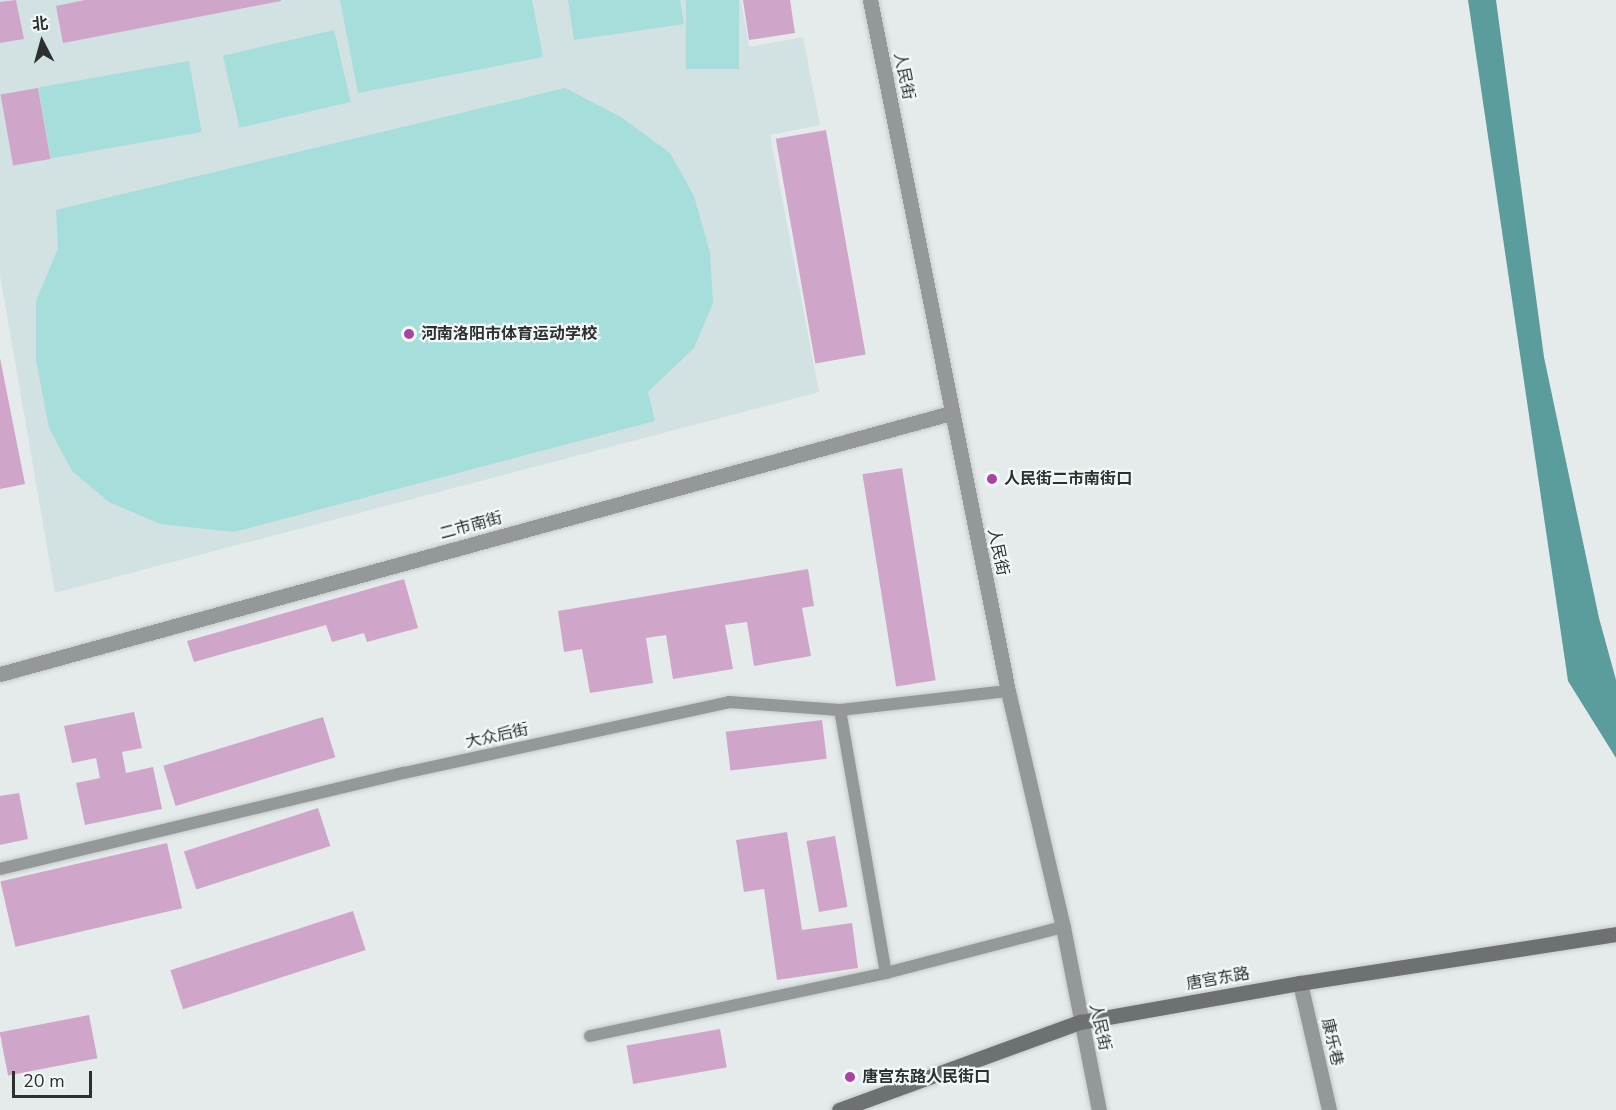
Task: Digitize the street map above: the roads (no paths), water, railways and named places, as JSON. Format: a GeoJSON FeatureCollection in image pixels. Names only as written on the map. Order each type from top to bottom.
{"type":"FeatureCollection","features":[{"type":"Feature","properties":{"kind":"street","name":"人民街"},"geometry":{"type":"LineString","coordinates":[[870,0],[1008,691],[1063,927],[1099,1110]]}},
{"type":"Feature","properties":{"kind":"street","name":"二市南街"},"geometry":{"type":"LineString","coordinates":[[0,674],[951,413]]}},
{"type":"Feature","properties":{"kind":"street","name":"唐宫东路"},"geometry":{"type":"LineString","coordinates":[[839,1110],[1080,1022],[1300,982],[1616,934]]}},
{"type":"Feature","properties":{"kind":"street","name":"康乐巷"},"geometry":{"type":"LineString","coordinates":[[1300,982],[1329,1110]]}},
{"type":"Feature","properties":{"kind":"lane","name":"大众后街"},"geometry":{"type":"LineString","coordinates":[[0,869],[404,773],[729,702],[840,710],[1008,691]]}},
{"type":"Feature","properties":{"kind":"lane"},"geometry":{"type":"LineString","coordinates":[[840,710],[886,973]]}},
{"type":"Feature","properties":{"kind":"lane"},"geometry":{"type":"LineString","coordinates":[[590,1036],[886,973],[1063,927]]}},
{"type":"Feature","properties":{"kind":"place","name":"河南洛阳市体育运动学校"},"geometry":{"type":"Point","coordinates":[409,334]}},
{"type":"Feature","properties":{"kind":"place","name":"人民街二市南街口"},"geometry":{"type":"Point","coordinates":[992,479]}},
{"type":"Feature","properties":{"kind":"place","name":"唐宫东路人民街口"},"geometry":{"type":"Point","coordinates":[850,1077]}}]}
